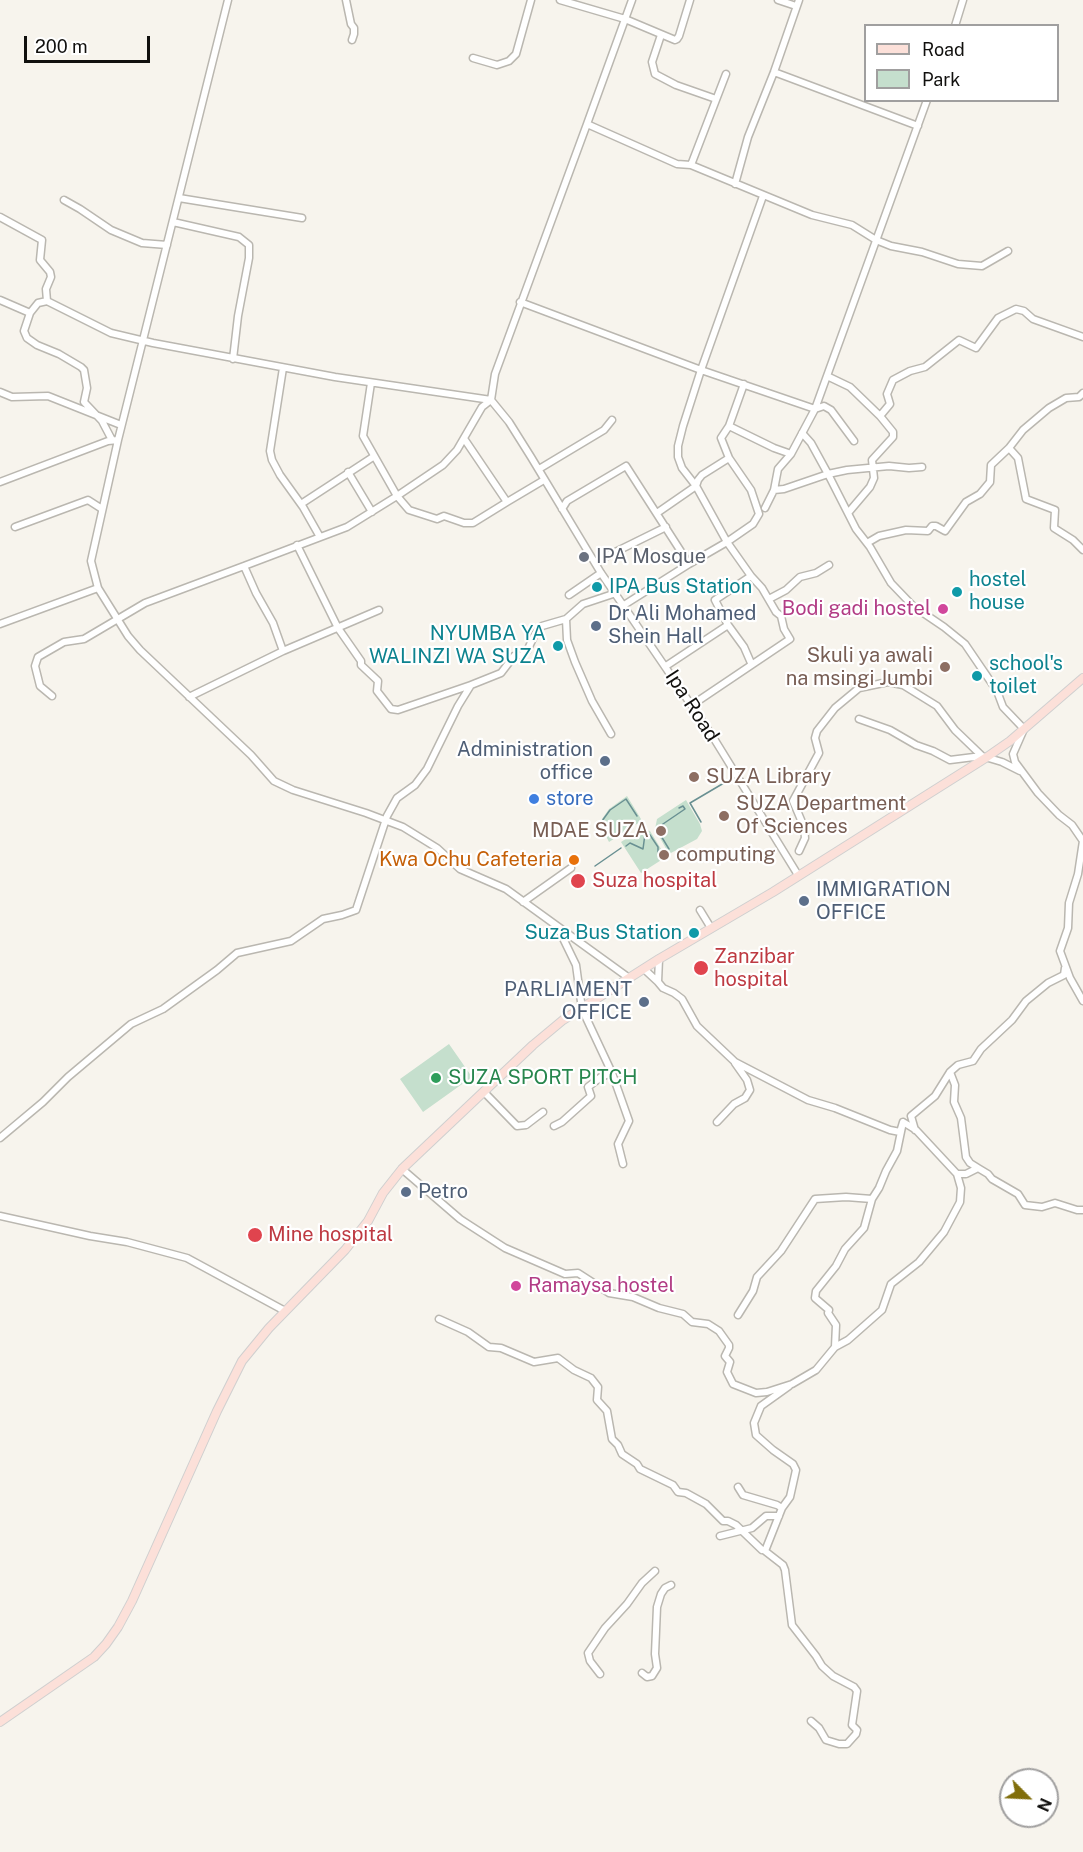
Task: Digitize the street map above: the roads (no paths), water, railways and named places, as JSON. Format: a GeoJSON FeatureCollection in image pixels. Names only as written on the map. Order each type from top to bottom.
{"type":"FeatureCollection","features":[{"type":"Feature","properties":{"kind":"main road"},"geometry":{"type":"LineString","coordinates":[[0,1722],[94,1657],[118,1627],[161,1539],[235,1374],[253,1347],[345,1250],[368,1221],[383,1193],[402,1169],[550,1030],[659,959],[798,875],[984,757],[1024,729],[1083,678]]}},
{"type":"Feature","properties":{"kind":"street"},"geometry":{"type":"LineString","coordinates":[[228,0],[121,425],[115,440],[91,561],[98,588],[140,650],[251,755],[274,780],[293,790],[403,827],[437,848],[460,869],[506,889],[629,978]]}},
{"type":"Feature","properties":{"kind":"street"},"geometry":{"type":"LineString","coordinates":[[346,0],[354,28],[352,40]]}},
{"type":"Feature","properties":{"kind":"street"},"geometry":{"type":"LineString","coordinates":[[473,58],[497,65],[510,61],[516,54],[531,0]]}},
{"type":"Feature","properties":{"kind":"street"},"geometry":{"type":"LineString","coordinates":[[560,0],[625,19],[661,35],[677,39],[690,0]]}},
{"type":"Feature","properties":{"kind":"street"},"geometry":{"type":"LineString","coordinates":[[52,696],[40,686],[35,666],[38,657],[64,642],[78,641],[146,603],[347,527],[443,465],[465,440],[482,407],[491,400],[495,374],[520,302],[632,0]]}},
{"type":"Feature","properties":{"kind":"street"},"geometry":{"type":"LineString","coordinates":[[735,184],[748,137],[774,72],[797,3],[778,0]]}},
{"type":"Feature","properties":{"kind":"street"},"geometry":{"type":"LineString","coordinates":[[956,24],[963,0]]}},
{"type":"Feature","properties":{"kind":"street"},"geometry":{"type":"LineString","coordinates":[[661,35],[652,62],[655,74],[676,85],[716,99]]}},
{"type":"Feature","properties":{"kind":"street"},"geometry":{"type":"LineString","coordinates":[[774,72],[918,126]]}},
{"type":"Feature","properties":{"kind":"street"},"geometry":{"type":"LineString","coordinates":[[691,165],[726,75]]}},
{"type":"Feature","properties":{"kind":"street"},"geometry":{"type":"LineString","coordinates":[[765,508],[774,490],[778,469],[791,454],[815,410],[926,102]]}},
{"type":"Feature","properties":{"kind":"street"},"geometry":{"type":"LineString","coordinates":[[587,124],[677,164],[691,165],[763,196],[812,214],[852,225],[876,240],[902,249],[922,252],[958,264],[982,266],[1008,251]]}},
{"type":"Feature","properties":{"kind":"street"},"geometry":{"type":"LineString","coordinates":[[692,705],[790,639],[770,599],[727,542],[696,486],[682,468],[678,457],[678,446],[701,369],[763,196]]}},
{"type":"Feature","properties":{"kind":"street"},"geometry":{"type":"LineString","coordinates":[[179,198],[302,218]]}},
{"type":"Feature","properties":{"kind":"street"},"geometry":{"type":"LineString","coordinates":[[64,200],[111,230],[142,243],[167,245]]}},
{"type":"Feature","properties":{"kind":"street"},"geometry":{"type":"LineString","coordinates":[[0,217],[42,240],[40,260],[50,272],[51,277],[46,289],[47,301]]}},
{"type":"Feature","properties":{"kind":"street"},"geometry":{"type":"LineString","coordinates":[[173,222],[239,237],[249,245],[249,258],[233,358]]}},
{"type":"Feature","properties":{"kind":"street"},"geometry":{"type":"LineString","coordinates":[[0,300],[30,313]]}},
{"type":"Feature","properties":{"kind":"street"},"geometry":{"type":"LineString","coordinates":[[115,440],[84,402],[87,388],[84,370],[27,338],[24,331],[30,313],[38,303],[47,301],[111,333],[142,340],[283,368],[491,400]]}},
{"type":"Feature","properties":{"kind":"street"},"geometry":{"type":"LineString","coordinates":[[520,302],[815,410]]}},
{"type":"Feature","properties":{"kind":"street"},"geometry":{"type":"LineString","coordinates":[[880,416],[890,404],[887,393],[893,380],[910,371],[925,367],[959,340],[976,348],[998,318],[1016,309],[1024,311],[1033,319],[1083,337]]}},
{"type":"Feature","properties":{"kind":"street"},"geometry":{"type":"LineString","coordinates":[[283,368],[270,451],[280,475],[301,504],[320,537]]}},
{"type":"Feature","properties":{"kind":"street"},"geometry":{"type":"LineString","coordinates":[[827,376],[850,387],[893,432],[893,436],[872,460],[874,477],[870,487],[848,513]]}},
{"type":"Feature","properties":{"kind":"street"},"geometry":{"type":"LineString","coordinates":[[371,383],[363,436],[397,496],[409,510],[434,518],[444,516],[464,523],[473,523],[544,480]]}},
{"type":"Feature","properties":{"kind":"street"},"geometry":{"type":"LineString","coordinates":[[624,605],[753,525],[759,514],[751,490],[729,458],[721,438],[729,426],[744,384]]}},
{"type":"Feature","properties":{"kind":"street"},"geometry":{"type":"LineString","coordinates":[[0,392],[12,397],[48,396],[121,425]]}},
{"type":"Feature","properties":{"kind":"street"},"geometry":{"type":"LineString","coordinates":[[867,543],[879,536],[906,530],[928,531],[932,526],[945,531],[966,502],[980,494],[990,482],[991,465],[1040,414],[1066,398],[1079,398],[1083,393]]}},
{"type":"Feature","properties":{"kind":"street","name":"Ipa Road"},"geometry":{"type":"LineString","coordinates":[[491,400],[509,422],[539,469],[601,573],[692,705],[798,875]]}},
{"type":"Feature","properties":{"kind":"street"},"geometry":{"type":"LineString","coordinates":[[815,410],[820,406],[827,407],[854,441]]}},
{"type":"Feature","properties":{"kind":"street"},"geometry":{"type":"LineString","coordinates":[[539,469],[604,430],[612,420]]}},
{"type":"Feature","properties":{"kind":"street"},"geometry":{"type":"LineString","coordinates":[[729,426],[791,454]]}},
{"type":"Feature","properties":{"kind":"street"},"geometry":{"type":"LineString","coordinates":[[802,432],[811,443],[856,529],[891,583],[903,598],[965,644],[997,691],[1003,707],[1024,729],[1013,754],[1015,762],[1038,793],[1072,825],[1083,841],[1083,854],[1069,903],[1068,928],[1060,951],[1070,978],[1083,1001]]}},
{"type":"Feature","properties":{"kind":"street"},"geometry":{"type":"LineString","coordinates":[[0,482],[115,440]]}},
{"type":"Feature","properties":{"kind":"street"},"geometry":{"type":"LineString","coordinates":[[465,440],[507,502]]}},
{"type":"Feature","properties":{"kind":"street"},"geometry":{"type":"LineString","coordinates":[[1009,448],[1018,458],[1026,499],[1055,510],[1054,528],[1073,540],[1083,550]]}},
{"type":"Feature","properties":{"kind":"street"},"geometry":{"type":"LineString","coordinates":[[301,504],[374,457]]}},
{"type":"Feature","properties":{"kind":"street"},"geometry":{"type":"LineString","coordinates":[[657,513],[696,486],[702,475],[729,458]]}},
{"type":"Feature","properties":{"kind":"street"},"geometry":{"type":"LineString","coordinates":[[562,509],[567,501],[626,466],[689,564]]}},
{"type":"Feature","properties":{"kind":"street"},"geometry":{"type":"LineString","coordinates":[[774,490],[847,470],[889,466],[922,467]]}},
{"type":"Feature","properties":{"kind":"street"},"geometry":{"type":"LineString","coordinates":[[348,472],[372,512]]}},
{"type":"Feature","properties":{"kind":"street"},"geometry":{"type":"LineString","coordinates":[[15,526],[88,500],[102,509]]}},
{"type":"Feature","properties":{"kind":"street"},"geometry":{"type":"LineString","coordinates":[[595,562],[666,527]]}},
{"type":"Feature","properties":{"kind":"street"},"geometry":{"type":"LineString","coordinates":[[297,545],[338,628],[361,664],[378,681],[377,691],[391,709],[398,710],[501,673],[514,656],[522,655],[527,651],[535,634],[542,626],[566,619],[583,604],[616,592]]}},
{"type":"Feature","properties":{"kind":"street"},"geometry":{"type":"LineString","coordinates":[[770,599],[786,590],[800,577],[816,573],[829,565]]}},
{"type":"Feature","properties":{"kind":"street"},"geometry":{"type":"LineString","coordinates":[[244,566],[273,623],[283,651]]}},
{"type":"Feature","properties":{"kind":"street"},"geometry":{"type":"LineString","coordinates":[[569,595],[601,573]]}},
{"type":"Feature","properties":{"kind":"street"},"geometry":{"type":"LineString","coordinates":[[751,576],[715,600],[752,663]]}},
{"type":"Feature","properties":{"kind":"street"},"geometry":{"type":"LineString","coordinates":[[0,624],[98,588]]}},
{"type":"Feature","properties":{"kind":"street"},"geometry":{"type":"LineString","coordinates":[[189,697],[283,651],[379,610]]}},
{"type":"Feature","properties":{"kind":"street"},"geometry":{"type":"LineString","coordinates":[[566,619],[567,640],[575,662],[611,734]]}},
{"type":"Feature","properties":{"kind":"street"},"geometry":{"type":"LineString","coordinates":[[666,666],[728,625]]}},
{"type":"Feature","properties":{"kind":"street"},"geometry":{"type":"LineString","coordinates":[[798,851],[805,838],[804,827],[792,801],[819,753],[815,738],[817,731],[835,708],[859,688],[888,682],[903,685],[937,706],[955,730],[984,757]]}},
{"type":"Feature","properties":{"kind":"street"},"geometry":{"type":"LineString","coordinates":[[0,1138],[131,1024],[163,1009],[237,953],[291,940],[323,919],[356,910],[386,820],[397,798],[415,785],[427,769],[471,685]]}},
{"type":"Feature","properties":{"kind":"street"},"geometry":{"type":"LineString","coordinates":[[859,719],[890,730],[915,745],[950,760],[984,757],[1002,762],[1027,776]]}},
{"type":"Feature","properties":{"kind":"street"},"geometry":{"type":"LineString","coordinates":[[523,902],[531,894],[571,868]]}},
{"type":"Feature","properties":{"kind":"street"},"geometry":{"type":"LineString","coordinates":[[700,910],[711,928]]}},
{"type":"Feature","properties":{"kind":"street"},"geometry":{"type":"LineString","coordinates":[[558,927],[576,965],[582,1009],[612,1073],[629,1121],[618,1144],[623,1164]]}},
{"type":"Feature","properties":{"kind":"street"},"geometry":{"type":"LineString","coordinates":[[658,982],[659,959]]}},
{"type":"Feature","properties":{"kind":"street"},"geometry":{"type":"LineString","coordinates":[[916,1130],[911,1116],[935,1096],[950,1072],[958,1065],[973,1061],[981,1049],[1012,1020],[1026,1001],[1048,983],[1064,975],[1064,961]]}},
{"type":"Feature","properties":{"kind":"street"},"geometry":{"type":"LineString","coordinates":[[644,969],[663,988],[682,999],[697,1026],[735,1062],[747,1080],[750,1090],[745,1098],[734,1104],[717,1122]]}},
{"type":"Feature","properties":{"kind":"street"},"geometry":{"type":"LineString","coordinates":[[735,1062],[808,1101],[836,1108],[890,1130],[900,1132],[903,1122]]}},
{"type":"Feature","properties":{"kind":"street"},"geometry":{"type":"LineString","coordinates":[[950,1072],[955,1085],[954,1102],[961,1118],[966,1157],[970,1163],[1018,1194],[1025,1205],[1042,1207],[1055,1203],[1083,1210]]}},
{"type":"Feature","properties":{"kind":"street"},"geometry":{"type":"LineString","coordinates":[[554,1126],[562,1122],[591,1096],[588,1087],[601,1077],[612,1073]]}},
{"type":"Feature","properties":{"kind":"street"},"geometry":{"type":"LineString","coordinates":[[484,1092],[518,1126],[526,1125],[543,1112]]}},
{"type":"Feature","properties":{"kind":"street"},"geometry":{"type":"LineString","coordinates":[[811,1721],[819,1728],[826,1740],[847,1744],[857,1730],[852,1725],[857,1691],[822,1666],[792,1625],[785,1570],[783,1565],[764,1548],[789,1497],[796,1470],[793,1464],[756,1435],[754,1423],[761,1406],[816,1370],[836,1347],[848,1340],[882,1310],[891,1284],[919,1262],[944,1232],[960,1202],[961,1188],[957,1174],[916,1130],[903,1122]]}},
{"type":"Feature","properties":{"kind":"street"},"geometry":{"type":"LineString","coordinates":[[836,1347],[836,1325],[828,1313],[829,1310],[815,1298],[816,1291],[836,1266],[845,1249],[864,1228],[872,1199],[897,1150],[903,1122]]}},
{"type":"Feature","properties":{"kind":"street"},"geometry":{"type":"LineString","coordinates":[[957,1174],[966,1174],[978,1168]]}},
{"type":"Feature","properties":{"kind":"street"},"geometry":{"type":"LineString","coordinates":[[402,1169],[460,1219],[505,1248],[565,1274],[584,1275],[601,1290],[633,1297],[659,1308],[682,1314],[692,1322],[708,1324],[719,1331],[729,1345],[725,1356],[730,1362],[727,1372],[733,1384],[756,1393],[792,1384]]}},
{"type":"Feature","properties":{"kind":"street"},"geometry":{"type":"LineString","coordinates":[[738,1315],[753,1291],[757,1277],[781,1251],[815,1199],[846,1197],[872,1199]]}},
{"type":"Feature","properties":{"kind":"street"},"geometry":{"type":"LineString","coordinates":[[0,1216],[128,1242],[187,1258],[285,1311]]}},
{"type":"Feature","properties":{"kind":"street"},"geometry":{"type":"LineString","coordinates":[[439,1319],[468,1332],[489,1347],[501,1348],[534,1362],[558,1358],[574,1370],[591,1378],[598,1387],[597,1400],[607,1411],[611,1422],[609,1430],[612,1439],[622,1454],[637,1464],[640,1469],[673,1485],[678,1492],[686,1493],[706,1504],[723,1521],[728,1521],[762,1550]]}},
{"type":"Feature","properties":{"kind":"street"},"geometry":{"type":"LineString","coordinates":[[738,1487],[743,1495],[782,1508]]}},
{"type":"Feature","properties":{"kind":"street"},"geometry":{"type":"LineString","coordinates":[[720,1536],[752,1528],[766,1516],[779,1516]]}},
{"type":"Feature","properties":{"kind":"street"},"geometry":{"type":"LineString","coordinates":[[600,1674],[590,1661],[588,1653],[605,1628],[642,1583],[655,1571]]}},
{"type":"Feature","properties":{"kind":"street"},"geometry":{"type":"LineString","coordinates":[[642,1673],[647,1677],[652,1676],[657,1668],[655,1654],[657,1607],[661,1593],[665,1587],[671,1585]]}},
{"type":"Feature","properties":{"kind":"waterway"},"geometry":{"type":"LineString","coordinates":[[701,822],[690,803],[729,780]]}},
{"type":"Feature","properties":{"kind":"waterway"},"geometry":{"type":"LineString","coordinates":[[602,821],[610,810],[626,799],[637,816]]}},
{"type":"Feature","properties":{"kind":"waterway"},"geometry":{"type":"LineString","coordinates":[[669,849],[658,831],[660,826],[685,809],[683,806],[679,808]]}},
{"type":"Feature","properties":{"kind":"waterway"},"geometry":{"type":"LineString","coordinates":[[626,846],[630,843],[643,849],[645,834],[647,834],[658,847],[658,852]]}},
{"type":"Feature","properties":{"kind":"waterway"},"geometry":{"type":"LineString","coordinates":[[595,866],[621,848]]}},
{"type":"Feature","properties":{"kind":"place","name":"IPA Mosque"},"geometry":{"type":"Point","coordinates":[584,557]}},
{"type":"Feature","properties":{"kind":"place","name":"IPA Bus Station"},"geometry":{"type":"Point","coordinates":[597,587]}},
{"type":"Feature","properties":{"kind":"place","name":"hostel house"},"geometry":{"type":"Point","coordinates":[957,592]}},
{"type":"Feature","properties":{"kind":"place","name":"Bodi gadi hostel"},"geometry":{"type":"Point","coordinates":[943,609]}},
{"type":"Feature","properties":{"kind":"place","name":"Dr Ali Mohamed Shein Hall"},"geometry":{"type":"Point","coordinates":[596,626]}},
{"type":"Feature","properties":{"kind":"place","name":"NYUMBA YA WALINZI WA SUZA"},"geometry":{"type":"Point","coordinates":[558,646]}},
{"type":"Feature","properties":{"kind":"place","name":"Skuli ya awali na msingi Jumbi"},"geometry":{"type":"Point","coordinates":[945,667]}},
{"type":"Feature","properties":{"kind":"place","name":"school's toilet"},"geometry":{"type":"Point","coordinates":[977,676]}},
{"type":"Feature","properties":{"kind":"place","name":"Administration office"},"geometry":{"type":"Point","coordinates":[605,761]}},
{"type":"Feature","properties":{"kind":"place","name":"SUZA Library"},"geometry":{"type":"Point","coordinates":[694,777]}},
{"type":"Feature","properties":{"kind":"place","name":"store"},"geometry":{"type":"Point","coordinates":[534,799]}},
{"type":"Feature","properties":{"kind":"place","name":"SUZA Department Of Sciences"},"geometry":{"type":"Point","coordinates":[724,816]}},
{"type":"Feature","properties":{"kind":"place","name":"MDAE SUZA"},"geometry":{"type":"Point","coordinates":[661,831]}},
{"type":"Feature","properties":{"kind":"place","name":"computing"},"geometry":{"type":"Point","coordinates":[664,855]}},
{"type":"Feature","properties":{"kind":"place","name":"Kwa Ochu Cafeteria"},"geometry":{"type":"Point","coordinates":[574,860]}},
{"type":"Feature","properties":{"kind":"place","name":"Suza hospital"},"geometry":{"type":"Point","coordinates":[578,881]}},
{"type":"Feature","properties":{"kind":"place","name":"IMMIGRATION OFFICE"},"geometry":{"type":"Point","coordinates":[804,901]}},
{"type":"Feature","properties":{"kind":"place","name":"Suza Bus Station"},"geometry":{"type":"Point","coordinates":[694,933]}},
{"type":"Feature","properties":{"kind":"place","name":"Zanzibar hospital"},"geometry":{"type":"Point","coordinates":[701,968]}},
{"type":"Feature","properties":{"kind":"place","name":"PARLIAMENT OFFICE"},"geometry":{"type":"Point","coordinates":[644,1002]}},
{"type":"Feature","properties":{"kind":"place","name":"SUZA SPORT PITCH"},"geometry":{"type":"Point","coordinates":[436,1078]}},
{"type":"Feature","properties":{"kind":"place","name":"Petro"},"geometry":{"type":"Point","coordinates":[406,1192]}},
{"type":"Feature","properties":{"kind":"place","name":"Mine hospital"},"geometry":{"type":"Point","coordinates":[255,1235]}},
{"type":"Feature","properties":{"kind":"place","name":"Ramaysa hostel"},"geometry":{"type":"Point","coordinates":[516,1286]}}]}
